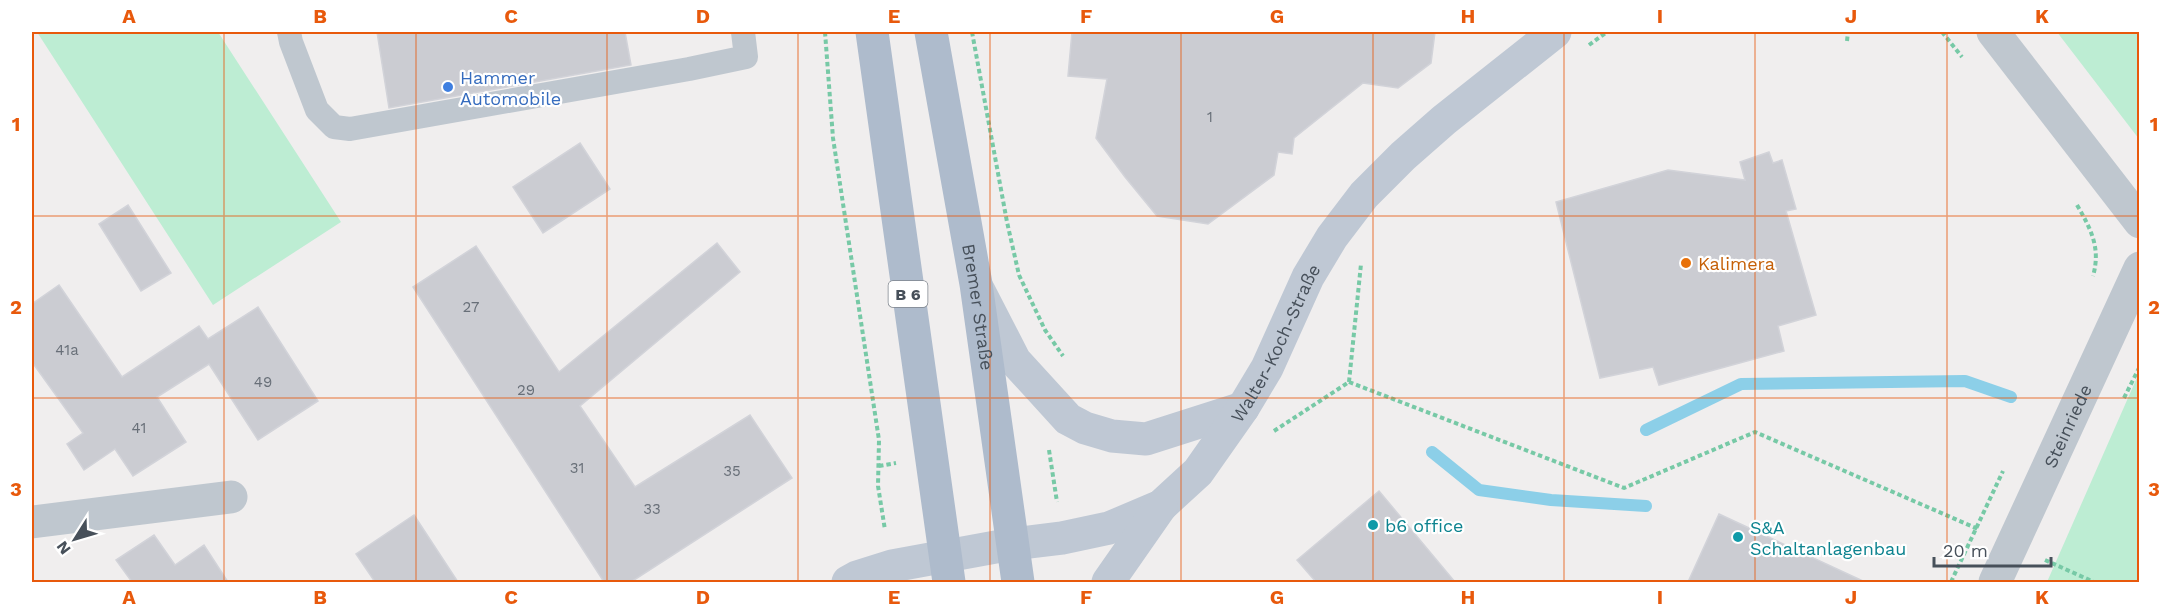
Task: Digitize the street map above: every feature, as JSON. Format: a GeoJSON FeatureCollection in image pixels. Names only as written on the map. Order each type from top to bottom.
{"type":"FeatureCollection","features":[{"type":"Feature","properties":{"kind":"main road","name":"B 6"},"geometry":{"type":"LineString","coordinates":[[872,32],[930,458],[948,570]]}},
{"type":"Feature","properties":{"kind":"main road","name":"Bremer Straße"},"geometry":{"type":"LineString","coordinates":[[931,32],[976,284],[1018,582]]}},
{"type":"Feature","properties":{"kind":"street","name":"Walter-Koch-Straße"},"geometry":{"type":"LineString","coordinates":[[848,582],[892,566],[948,570],[1012,544],[1062,538],[1109,528],[1161,506],[1198,472],[1243,408],[1267,368],[1308,277],[1332,237],[1364,195],[1444,120],[1555,32]]}},
{"type":"Feature","properties":{"kind":"street"},"geometry":{"type":"LineString","coordinates":[[1993,32],[2139,222]]}},
{"type":"Feature","properties":{"kind":"street","name":"Steinriede"},"geometry":{"type":"LineString","coordinates":[[1995,582],[2139,268]]}},
{"type":"Feature","properties":{"kind":"street"},"geometry":{"type":"LineString","coordinates":[[976,284],[1015,361],[1068,419],[1085,428],[1112,436],[1146,438],[1243,408]]}},
{"type":"Feature","properties":{"kind":"street"},"geometry":{"type":"LineString","coordinates":[[32,522],[231,497]]}},
{"type":"Feature","properties":{"kind":"street"},"geometry":{"type":"LineString","coordinates":[[1108,582],[1161,506]]}},
{"type":"Feature","properties":{"kind":"lane"},"geometry":{"type":"LineString","coordinates":[[289,32],[318,110],[334,127],[350,129],[746,57],[743,32]]}},
{"type":"Feature","properties":{"kind":"path"},"geometry":{"type":"LineString","coordinates":[[825,32],[833,138],[879,440],[878,486]]}},
{"type":"Feature","properties":{"kind":"path"},"geometry":{"type":"LineString","coordinates":[[972,32],[1019,275],[1045,330],[1069,363]]}},
{"type":"Feature","properties":{"kind":"path"},"geometry":{"type":"LineString","coordinates":[[1580,52],[1607,32]]}},
{"type":"Feature","properties":{"kind":"path"},"geometry":{"type":"LineString","coordinates":[[1847,41],[1848,32]]}},
{"type":"Feature","properties":{"kind":"path"},"geometry":{"type":"LineString","coordinates":[[1942,32],[1964,59]]}},
{"type":"Feature","properties":{"kind":"path"},"geometry":{"type":"LineString","coordinates":[[2074,200],[2089,225],[2097,252],[2093,277]]}},
{"type":"Feature","properties":{"kind":"path"},"geometry":{"type":"LineString","coordinates":[[1361,263],[1349,382],[1624,488],[1755,432],[2013,544],[2094,582]]}},
{"type":"Feature","properties":{"kind":"path"},"geometry":{"type":"LineString","coordinates":[[1951,582],[2005,465]]}},
{"type":"Feature","properties":{"kind":"green space"},"geometry":{"type":"Polygon","coordinates":[[[37,32],[218,32],[341,222],[213,305],[37,32]]]}},
{"type":"Feature","properties":{"kind":"green space"},"geometry":{"type":"Polygon","coordinates":[[[2057,32],[2139,32],[2139,139],[2057,32]]]}},
{"type":"Feature","properties":{"kind":"green space"},"geometry":{"type":"Polygon","coordinates":[[[2139,373],[2139,582],[2047,582],[2139,373]]]}},
{"type":"Feature","properties":{"kind":"building","name":"Hammer Automobile"},"geometry":{"type":"Polygon","coordinates":[[[377,32],[625,32],[631,65],[389,108],[377,32]]]}},
{"type":"Feature","properties":{"kind":"building"},"geometry":{"type":"Polygon","coordinates":[[[1072,32],[1435,32],[1431,63],[1398,88],[1363,83],[1294,138],[1292,154],[1278,152],[1274,175],[1208,224],[1157,216],[1096,138],[1107,79],[1068,76],[1072,32]]]}},
{"type":"Feature","properties":{"kind":"building"},"geometry":{"type":"Polygon","coordinates":[[[580,143],[610,189],[543,233],[513,187],[580,143]]]}},
{"type":"Feature","properties":{"kind":"building","name":"Kalimera"},"geometry":{"type":"Polygon","coordinates":[[[1769,152],[1773,163],[1782,160],[1796,209],[1786,211],[1816,315],[1778,326],[1784,351],[1659,385],[1653,367],[1600,378],[1556,202],[1668,170],[1745,180],[1740,162],[1769,152]]]}},
{"type":"Feature","properties":{"kind":"building"},"geometry":{"type":"Polygon","coordinates":[[[128,205],[171,273],[141,291],[99,224],[128,205]]]}},
{"type":"Feature","properties":{"kind":"building"},"geometry":{"type":"Polygon","coordinates":[[[717,243],[740,272],[580,406],[635,487],[750,415],[792,478],[631,582],[604,582],[413,287],[476,246],[559,372],[717,243]]]}},
{"type":"Feature","properties":{"kind":"building"},"geometry":{"type":"Polygon","coordinates":[[[59,285],[122,377],[199,326],[208,339],[258,307],[318,401],[258,440],[209,364],[157,397],[186,442],[133,476],[115,449],[84,470],[67,444],[83,433],[32,362],[32,304],[59,285]]]}},
{"type":"Feature","properties":{"kind":"building","name":"b6 office"},"geometry":{"type":"Polygon","coordinates":[[[1379,491],[1455,582],[1316,582],[1297,560],[1379,491]]]}},
{"type":"Feature","properties":{"kind":"building","name":"S&A Schaltanlagenbau"},"geometry":{"type":"Polygon","coordinates":[[[1719,514],[1865,582],[1688,582],[1719,514]]]}},
{"type":"Feature","properties":{"kind":"building"},"geometry":{"type":"Polygon","coordinates":[[[414,515],[458,582],[375,582],[356,554],[414,515]]]}},
{"type":"Feature","properties":{"kind":"building"},"geometry":{"type":"Polygon","coordinates":[[[154,535],[175,565],[204,545],[228,582],[132,582],[116,560],[154,535]]]}},
{"type":"Feature","properties":{"kind":"waterway"},"geometry":{"type":"LineString","coordinates":[[1646,430],[1741,384],[1965,381],[2011,397]]}},
{"type":"Feature","properties":{"kind":"waterway"},"geometry":{"type":"LineString","coordinates":[[1432,452],[1479,490],[1551,500],[1646,506]]}},
{"type":"Feature","properties":{"kind":"place","name":"Hammer Automobile"},"geometry":{"type":"Point","coordinates":[448,87]}},
{"type":"Feature","properties":{"kind":"place","name":"Kalimera"},"geometry":{"type":"Point","coordinates":[1686,263]}},
{"type":"Feature","properties":{"kind":"place","name":"b6 office"},"geometry":{"type":"Point","coordinates":[1373,525]}},
{"type":"Feature","properties":{"kind":"place","name":"S&A Schaltanlagenbau"},"geometry":{"type":"Point","coordinates":[1738,537]}}]}
